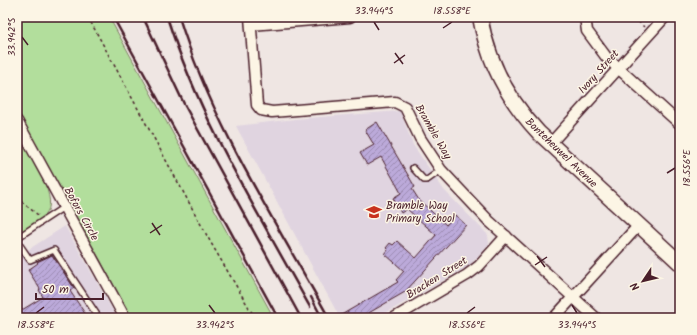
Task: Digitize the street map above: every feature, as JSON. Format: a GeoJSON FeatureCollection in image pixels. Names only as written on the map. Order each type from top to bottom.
{"type":"FeatureCollection","features":[{"type":"Feature","properties":{"kind":"street"},"geometry":{"type":"LineString","coordinates":[[250,21],[350,17]]}},
{"type":"Feature","properties":{"kind":"street","name":"Bonteheuwel Avenue"},"geometry":{"type":"LineString","coordinates":[[480,17],[489,53],[505,90],[524,117],[550,144],[680,263]]}},
{"type":"Feature","properties":{"kind":"street"},"geometry":{"type":"LineString","coordinates":[[585,17],[587,31],[607,58],[680,124]]}},
{"type":"Feature","properties":{"kind":"street","name":"Ivory Street"},"geometry":{"type":"LineString","coordinates":[[550,144],[665,17]]}},
{"type":"Feature","properties":{"kind":"street","name":"Bramble Way"},"geometry":{"type":"LineString","coordinates":[[250,21],[256,105],[262,110],[272,112],[395,102],[405,107],[420,138],[441,170],[506,236],[596,318]]}},
{"type":"Feature","properties":{"kind":"street","name":"Bofors Circle"},"geometry":{"type":"LineString","coordinates":[[17,121],[125,318]]}},
{"type":"Feature","properties":{"kind":"street"},"geometry":{"type":"LineString","coordinates":[[554,318],[639,225]]}},
{"type":"Feature","properties":{"kind":"street","name":"Bracken Street"},"geometry":{"type":"LineString","coordinates":[[394,318],[476,269],[506,236]]}},
{"type":"Feature","properties":{"kind":"lane"},"geometry":{"type":"LineString","coordinates":[[413,168],[424,180],[427,180],[441,170]]}},
{"type":"Feature","properties":{"kind":"lane"},"geometry":{"type":"LineString","coordinates":[[17,238],[64,207]]}},
{"type":"Feature","properties":{"kind":"lane"},"geometry":{"type":"LineString","coordinates":[[17,241],[30,260],[54,250],[99,318]]}},
{"type":"Feature","properties":{"kind":"path"},"geometry":{"type":"LineString","coordinates":[[88,17],[210,243],[255,318]]}},
{"type":"Feature","properties":{"kind":"path"},"geometry":{"type":"LineString","coordinates":[[634,17],[651,33]]}},
{"type":"Feature","properties":{"kind":"path"},"geometry":{"type":"LineString","coordinates":[[17,198],[44,220]]}},
{"type":"Feature","properties":{"kind":"shaded area","name":"Bramble Way Primary School"},"geometry":{"type":"Polygon","coordinates":[[[400,111],[413,145],[444,190],[488,235],[489,244],[470,265],[377,318],[340,318],[236,126],[295,119],[400,111]]]}},
{"type":"Feature","properties":{"kind":"shaded area"},"geometry":{"type":"Polygon","coordinates":[[[65,226],[117,318],[17,318],[17,257],[65,226]]]}},
{"type":"Feature","properties":{"kind":"green space"},"geometry":{"type":"Polygon","coordinates":[[[17,17],[109,17],[274,318],[132,318],[17,110],[17,17]]]}},
{"type":"Feature","properties":{"kind":"green space"},"geometry":{"type":"Polygon","coordinates":[[[17,133],[40,172],[49,195],[50,205],[47,212],[41,219],[17,235],[17,133]]]}},
{"type":"Feature","properties":{"kind":"building"},"geometry":{"type":"Polygon","coordinates":[[[377,122],[415,187],[412,189],[419,200],[446,225],[455,215],[466,225],[405,292],[360,318],[336,318],[398,282],[396,280],[404,271],[385,254],[388,250],[386,248],[390,243],[393,245],[397,241],[416,258],[436,235],[407,209],[401,213],[393,198],[401,193],[381,157],[367,165],[360,153],[374,145],[365,130],[377,122]]]}},
{"type":"Feature","properties":{"kind":"building"},"geometry":{"type":"Polygon","coordinates":[[[52,255],[74,288],[70,291],[88,318],[17,318],[17,313],[43,297],[39,290],[40,289],[28,270],[38,263],[37,262],[52,255]]]}},
{"type":"Feature","properties":{"kind":"railway"},"geometry":{"type":"LineString","coordinates":[[113,17],[278,318]]}},
{"type":"Feature","properties":{"kind":"railway"},"geometry":{"type":"LineString","coordinates":[[143,17],[185,106],[301,318]]}},
{"type":"Feature","properties":{"kind":"railway"},"geometry":{"type":"LineString","coordinates":[[167,17],[180,55],[213,129],[231,165],[310,307]]}},
{"type":"Feature","properties":{"kind":"railway"},"geometry":{"type":"LineString","coordinates":[[179,17],[193,57],[227,134],[246,171],[329,318]]}},
{"type":"Feature","properties":{"kind":"railway"},"geometry":{"type":"LineString","coordinates":[[311,297],[322,318]]}},
{"type":"Feature","properties":{"kind":"place","name":"Bramble Way Primary School"},"geometry":{"type":"Point","coordinates":[374,212]}}]}
